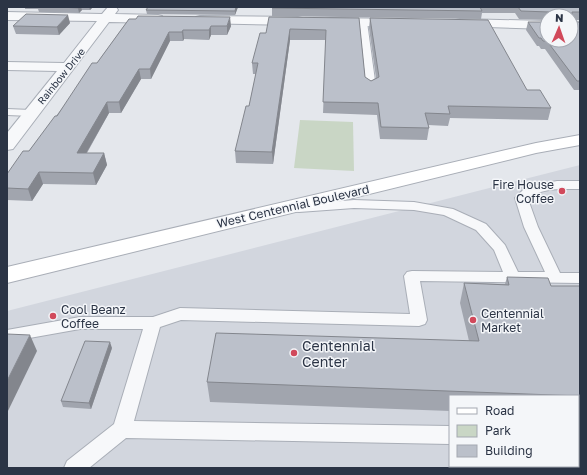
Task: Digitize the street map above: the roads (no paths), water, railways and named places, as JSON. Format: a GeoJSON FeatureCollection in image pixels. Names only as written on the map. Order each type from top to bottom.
{"type":"FeatureCollection","features":[{"type":"Feature","properties":{"kind":"main road","name":"West Centennial Boulevard"},"geometry":{"type":"LineString","coordinates":[[7,275],[536,148],[580,140]]}},
{"type":"Feature","properties":{"kind":"street"},"geometry":{"type":"LineString","coordinates":[[7,16],[111,13],[168,20]]}},
{"type":"Feature","properties":{"kind":"street","name":"Rainbow Drive"},"geometry":{"type":"LineString","coordinates":[[7,145],[31,112],[111,13]]}},
{"type":"Feature","properties":{"kind":"street"},"geometry":{"type":"LineString","coordinates":[[192,20],[416,23]]}},
{"type":"Feature","properties":{"kind":"street"},"geometry":{"type":"LineString","coordinates":[[446,23],[539,25]]}},
{"type":"Feature","properties":{"kind":"street"},"geometry":{"type":"LineString","coordinates":[[7,66],[68,67]]}},
{"type":"Feature","properties":{"kind":"lane"},"geometry":{"type":"LineString","coordinates":[[363,22],[371,88]]}},
{"type":"Feature","properties":{"kind":"lane"},"geometry":{"type":"LineString","coordinates":[[7,112],[31,112]]}},
{"type":"Feature","properties":{"kind":"lane"},"geometry":{"type":"LineString","coordinates":[[555,278],[532,227],[522,198],[530,190],[557,185],[580,186]]}},
{"type":"Feature","properties":{"kind":"lane"},"geometry":{"type":"LineString","coordinates":[[281,209],[354,204],[414,206],[448,212],[481,227],[500,248],[513,278]]}},
{"type":"Feature","properties":{"kind":"lane"},"geometry":{"type":"LineString","coordinates":[[7,336],[80,323],[153,323],[180,314],[419,320],[412,276],[580,278]]}},
{"type":"Feature","properties":{"kind":"lane"},"geometry":{"type":"LineString","coordinates":[[74,468],[122,430],[153,323]]}},
{"type":"Feature","properties":{"kind":"lane"},"geometry":{"type":"LineString","coordinates":[[122,430],[449,435]]}},
{"type":"Feature","properties":{"kind":"place","name":"Fire House Coffee"},"geometry":{"type":"Point","coordinates":[562,191]}},
{"type":"Feature","properties":{"kind":"place","name":"Cool Beanz Coffee"},"geometry":{"type":"Point","coordinates":[53,316]}},
{"type":"Feature","properties":{"kind":"place","name":"Centennial Market"},"geometry":{"type":"Point","coordinates":[473,320]}},
{"type":"Feature","properties":{"kind":"place","name":"Centennial Center"},"geometry":{"type":"Point","coordinates":[294,353]}}]}
